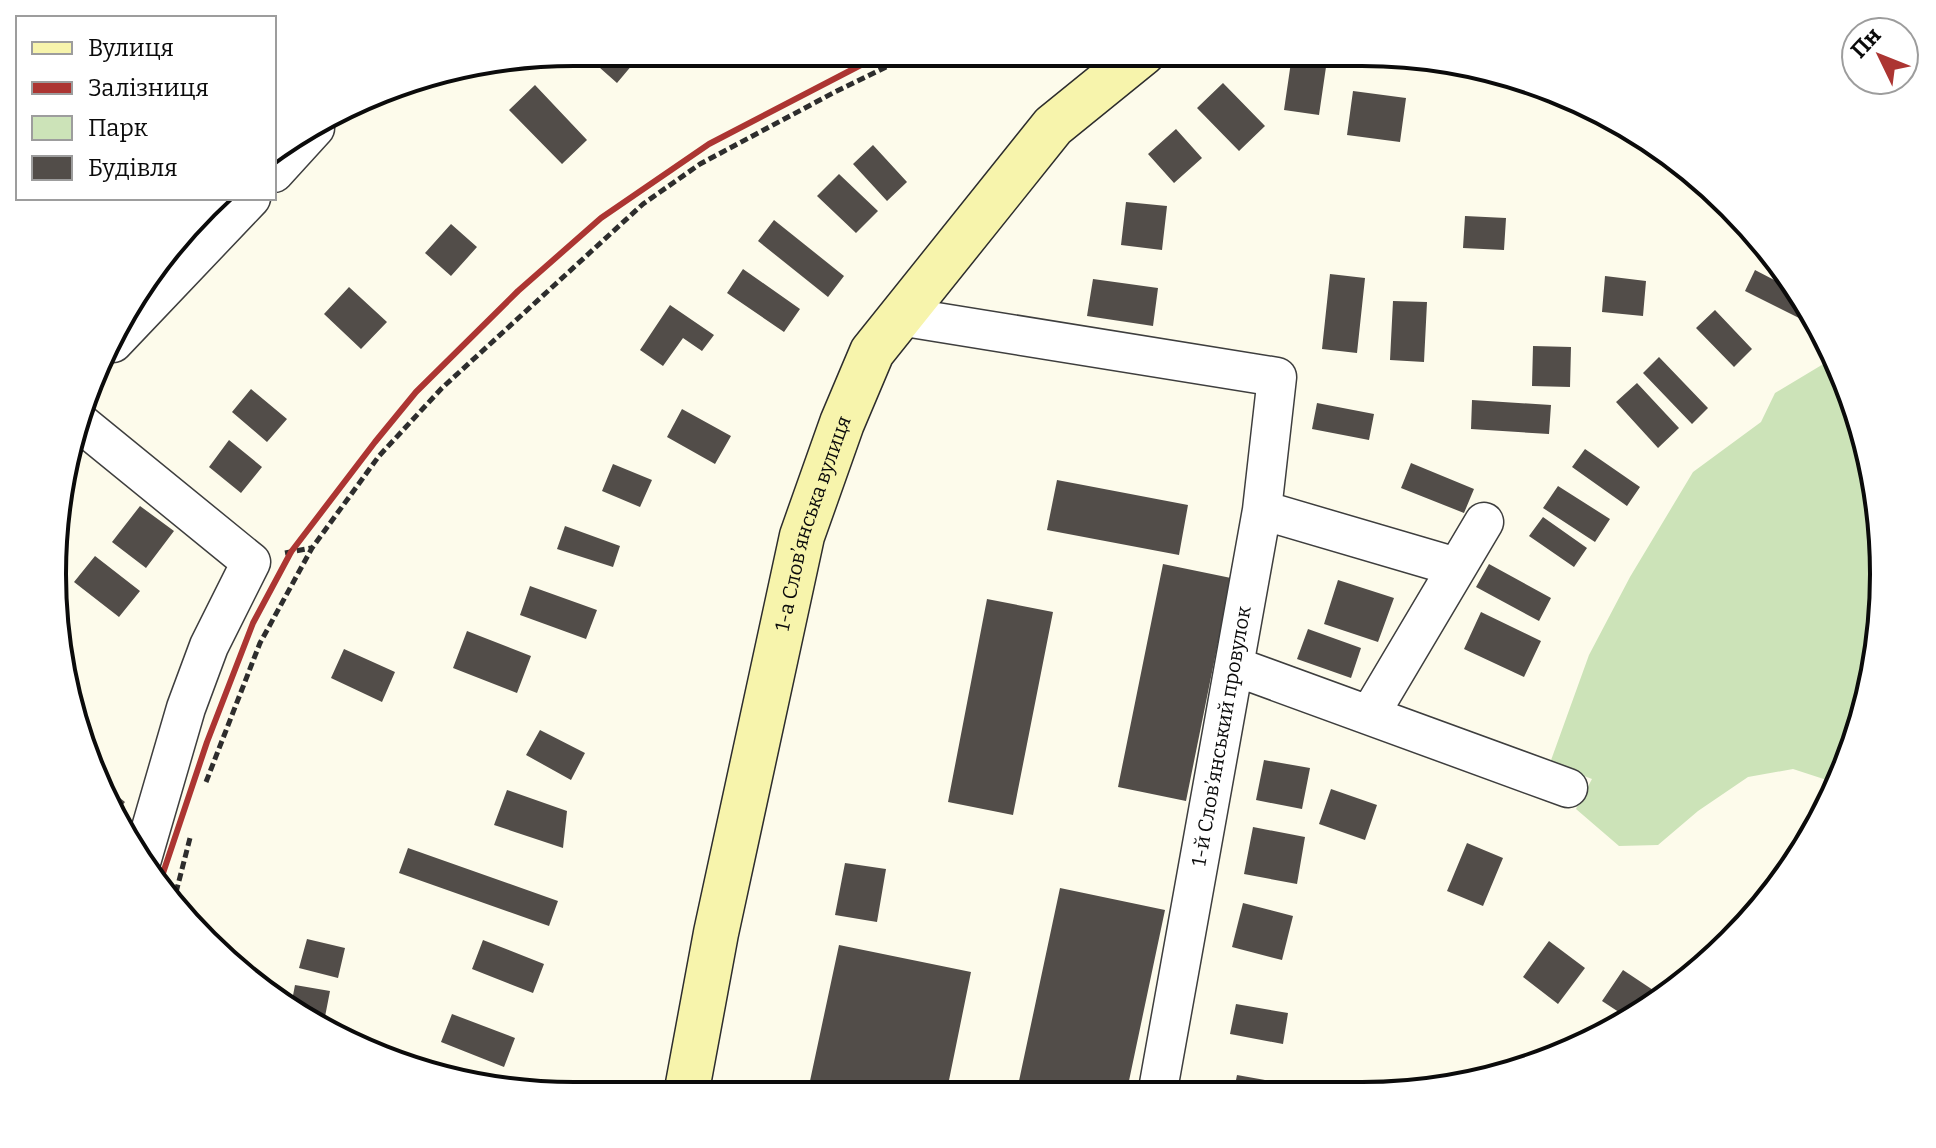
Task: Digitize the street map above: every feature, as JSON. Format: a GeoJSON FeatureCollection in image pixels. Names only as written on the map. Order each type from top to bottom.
{"type":"FeatureCollection","features":[{"type":"Feature","properties":{"kind":"street","name":"1-а Слов’янська вулиця"},"geometry":{"type":"LineString","coordinates":[[688,1082],[716,933],[802,536],[842,423],[872,352],[1053,126],[1127,66]]}},
{"type":"Feature","properties":{"kind":"street"},"geometry":{"type":"LineString","coordinates":[[276,171],[295,150]]}},
{"type":"Feature","properties":{"kind":"street"},"geometry":{"type":"LineString","coordinates":[[133,322],[249,200]]}},
{"type":"Feature","properties":{"kind":"street","name":"1-й Слов’янський провулок"},"geometry":{"type":"LineString","coordinates":[[899,316],[1277,377],[1262,510],[1159,1082]]}},
{"type":"Feature","properties":{"kind":"street"},"geometry":{"type":"LineString","coordinates":[[87,429],[251,562],[209,646],[186,708],[146,846]]}},
{"type":"Feature","properties":{"kind":"street"},"geometry":{"type":"LineString","coordinates":[[1262,510],[1456,567]]}},
{"type":"Feature","properties":{"kind":"street"},"geometry":{"type":"LineString","coordinates":[[1370,714],[1484,522]]}},
{"type":"Feature","properties":{"kind":"street"},"geometry":{"type":"LineString","coordinates":[[1234,666],[1568,788]]}},
{"type":"Feature","properties":{"kind":"path"},"geometry":{"type":"LineString","coordinates":[[202,795],[260,643],[312,548],[379,456],[442,388],[643,204],[700,164],[888,66]]}},
{"type":"Feature","properties":{"kind":"path"},"geometry":{"type":"LineString","coordinates":[[177,890],[191,835]]}},
{"type":"Feature","properties":{"kind":"green space"},"geometry":{"type":"Polygon","coordinates":[[[1824,364],[1843,411],[1860,475],[1869,541],[1869,607],[1860,673],[1843,737],[1826,780],[1793,769],[1748,777],[1698,811],[1658,845],[1619,846],[1576,809],[1592,779],[1550,763],[1589,655],[1630,577],[1693,472],[1761,422],[1775,393],[1824,364]]]}},
{"type":"Feature","properties":{"kind":"building"},"geometry":{"type":"Polygon","coordinates":[[[598,66],[631,66],[617,83],[598,66]]]}},
{"type":"Feature","properties":{"kind":"building"},"geometry":{"type":"Polygon","coordinates":[[[1290,66],[1326,67],[1319,115],[1284,110],[1290,66]]]}},
{"type":"Feature","properties":{"kind":"building"},"geometry":{"type":"Polygon","coordinates":[[[1223,83],[1265,126],[1239,151],[1197,108],[1223,83]]]}},
{"type":"Feature","properties":{"kind":"building"},"geometry":{"type":"Polygon","coordinates":[[[535,85],[587,140],[562,164],[509,110],[535,85]]]}},
{"type":"Feature","properties":{"kind":"building"},"geometry":{"type":"Polygon","coordinates":[[[1353,91],[1406,98],[1400,142],[1347,135],[1353,91]]]}},
{"type":"Feature","properties":{"kind":"building"},"geometry":{"type":"Polygon","coordinates":[[[1176,129],[1202,158],[1174,183],[1148,154],[1176,129]]]}},
{"type":"Feature","properties":{"kind":"building"},"geometry":{"type":"Polygon","coordinates":[[[873,145],[907,182],[887,201],[853,164],[873,145]]]}},
{"type":"Feature","properties":{"kind":"building"},"geometry":{"type":"Polygon","coordinates":[[[839,174],[878,211],[856,233],[817,196],[839,174]]]}},
{"type":"Feature","properties":{"kind":"building"},"geometry":{"type":"Polygon","coordinates":[[[1126,202],[1167,206],[1162,250],[1121,245],[1126,202]]]}},
{"type":"Feature","properties":{"kind":"building"},"geometry":{"type":"Polygon","coordinates":[[[1465,216],[1506,218],[1504,250],[1463,248],[1465,216]]]}},
{"type":"Feature","properties":{"kind":"building"},"geometry":{"type":"Polygon","coordinates":[[[774,220],[844,276],[828,297],[758,241],[774,220]]]}},
{"type":"Feature","properties":{"kind":"building"},"geometry":{"type":"Polygon","coordinates":[[[451,224],[477,247],[451,276],[425,253],[451,224]]]}},
{"type":"Feature","properties":{"kind":"building"},"geometry":{"type":"Polygon","coordinates":[[[743,269],[800,309],[784,332],[727,293],[743,269]]]}},
{"type":"Feature","properties":{"kind":"building"},"geometry":{"type":"Polygon","coordinates":[[[1755,270],[1776,281],[1802,319],[1745,291],[1755,270]]]}},
{"type":"Feature","properties":{"kind":"building"},"geometry":{"type":"Polygon","coordinates":[[[1330,274],[1365,278],[1357,353],[1322,349],[1330,274]]]}},
{"type":"Feature","properties":{"kind":"building"},"geometry":{"type":"Polygon","coordinates":[[[1605,276],[1646,281],[1643,316],[1602,312],[1605,276]]]}},
{"type":"Feature","properties":{"kind":"building"},"geometry":{"type":"Polygon","coordinates":[[[1093,279],[1158,288],[1153,326],[1087,316],[1093,279]]]}},
{"type":"Feature","properties":{"kind":"building"},"geometry":{"type":"Polygon","coordinates":[[[349,287],[387,322],[361,349],[324,314],[349,287]]]}},
{"type":"Feature","properties":{"kind":"building"},"geometry":{"type":"Polygon","coordinates":[[[1393,301],[1427,302],[1424,362],[1390,360],[1393,301]]]}},
{"type":"Feature","properties":{"kind":"building"},"geometry":{"type":"Polygon","coordinates":[[[670,305],[714,335],[702,351],[683,338],[663,366],[640,350],[670,305]]]}},
{"type":"Feature","properties":{"kind":"building"},"geometry":{"type":"Polygon","coordinates":[[[1715,310],[1752,349],[1734,367],[1696,328],[1715,310]]]}},
{"type":"Feature","properties":{"kind":"building"},"geometry":{"type":"Polygon","coordinates":[[[1533,346],[1571,347],[1570,387],[1532,386],[1533,346]]]}},
{"type":"Feature","properties":{"kind":"building"},"geometry":{"type":"Polygon","coordinates":[[[1659,357],[1708,408],[1692,424],[1643,373],[1659,357]]]}},
{"type":"Feature","properties":{"kind":"building"},"geometry":{"type":"Polygon","coordinates":[[[1637,383],[1679,428],[1658,448],[1616,402],[1637,383]]]}},
{"type":"Feature","properties":{"kind":"building"},"geometry":{"type":"Polygon","coordinates":[[[251,389],[287,419],[267,442],[232,412],[251,389]]]}},
{"type":"Feature","properties":{"kind":"building"},"geometry":{"type":"Polygon","coordinates":[[[1472,400],[1551,405],[1549,434],[1471,429],[1472,400]]]}},
{"type":"Feature","properties":{"kind":"building"},"geometry":{"type":"Polygon","coordinates":[[[1317,403],[1374,414],[1369,440],[1312,429],[1317,403]]]}},
{"type":"Feature","properties":{"kind":"building"},"geometry":{"type":"Polygon","coordinates":[[[682,409],[731,436],[715,464],[667,437],[682,409]]]}},
{"type":"Feature","properties":{"kind":"building"},"geometry":{"type":"Polygon","coordinates":[[[229,440],[262,467],[241,493],[209,467],[229,440]]]}},
{"type":"Feature","properties":{"kind":"building"},"geometry":{"type":"Polygon","coordinates":[[[1585,449],[1640,487],[1627,506],[1572,467],[1585,449]]]}},
{"type":"Feature","properties":{"kind":"building"},"geometry":{"type":"Polygon","coordinates":[[[1411,463],[1474,489],[1464,513],[1401,488],[1411,463]]]}},
{"type":"Feature","properties":{"kind":"building"},"geometry":{"type":"Polygon","coordinates":[[[613,464],[652,480],[640,507],[602,491],[613,464]]]}},
{"type":"Feature","properties":{"kind":"building"},"geometry":{"type":"Polygon","coordinates":[[[1057,480],[1188,505],[1179,555],[1047,530],[1057,480]]]}},
{"type":"Feature","properties":{"kind":"building"},"geometry":{"type":"Polygon","coordinates":[[[1558,486],[1610,519],[1595,542],[1543,508],[1558,486]]]}},
{"type":"Feature","properties":{"kind":"building"},"geometry":{"type":"Polygon","coordinates":[[[140,506],[174,531],[146,568],[112,542],[140,506]]]}},
{"type":"Feature","properties":{"kind":"building"},"geometry":{"type":"Polygon","coordinates":[[[1543,517],[1587,548],[1574,567],[1529,536],[1543,517]]]}},
{"type":"Feature","properties":{"kind":"building"},"geometry":{"type":"Polygon","coordinates":[[[565,526],[620,546],[613,567],[557,549],[565,526]]]}},
{"type":"Feature","properties":{"kind":"building"},"geometry":{"type":"Polygon","coordinates":[[[95,556],[140,591],[119,617],[74,582],[95,556]]]}},
{"type":"Feature","properties":{"kind":"building"},"geometry":{"type":"Polygon","coordinates":[[[1163,564],[1231,578],[1186,801],[1118,787],[1163,564]]]}},
{"type":"Feature","properties":{"kind":"building"},"geometry":{"type":"Polygon","coordinates":[[[1489,564],[1551,598],[1539,621],[1476,587],[1489,564]]]}},
{"type":"Feature","properties":{"kind":"building"},"geometry":{"type":"Polygon","coordinates":[[[1338,580],[1394,598],[1378,642],[1324,624],[1338,580]]]}},
{"type":"Feature","properties":{"kind":"building"},"geometry":{"type":"Polygon","coordinates":[[[530,586],[597,610],[586,639],[520,615],[530,586]]]}},
{"type":"Feature","properties":{"kind":"building"},"geometry":{"type":"Polygon","coordinates":[[[987,599],[1053,612],[1013,815],[948,802],[987,599]]]}},
{"type":"Feature","properties":{"kind":"building"},"geometry":{"type":"Polygon","coordinates":[[[1481,612],[1541,641],[1524,677],[1464,649],[1481,612]]]}},
{"type":"Feature","properties":{"kind":"building"},"geometry":{"type":"Polygon","coordinates":[[[1308,629],[1361,648],[1351,678],[1297,659],[1308,629]]]}},
{"type":"Feature","properties":{"kind":"building"},"geometry":{"type":"Polygon","coordinates":[[[467,631],[531,656],[517,693],[453,668],[467,631]]]}},
{"type":"Feature","properties":{"kind":"building"},"geometry":{"type":"Polygon","coordinates":[[[344,649],[395,672],[382,702],[331,678],[344,649]]]}},
{"type":"Feature","properties":{"kind":"building"},"geometry":{"type":"Polygon","coordinates":[[[540,730],[585,753],[571,780],[526,755],[540,730]]]}},
{"type":"Feature","properties":{"kind":"building"},"geometry":{"type":"Polygon","coordinates":[[[1264,760],[1310,768],[1302,809],[1256,800],[1264,760]]]}},
{"type":"Feature","properties":{"kind":"building"},"geometry":{"type":"Polygon","coordinates":[[[1331,789],[1377,805],[1365,840],[1319,824],[1331,789]]]}},
{"type":"Feature","properties":{"kind":"building"},"geometry":{"type":"Polygon","coordinates":[[[507,790],[567,811],[563,848],[494,825],[507,790]]]}},
{"type":"Feature","properties":{"kind":"building"},"geometry":{"type":"Polygon","coordinates":[[[1253,827],[1305,837],[1297,884],[1244,874],[1253,827]]]}},
{"type":"Feature","properties":{"kind":"building"},"geometry":{"type":"Polygon","coordinates":[[[1467,843],[1503,858],[1483,906],[1447,891],[1467,843]]]}},
{"type":"Feature","properties":{"kind":"building"},"geometry":{"type":"Polygon","coordinates":[[[408,848],[558,901],[549,926],[399,873],[408,848]]]}},
{"type":"Feature","properties":{"kind":"building"},"geometry":{"type":"Polygon","coordinates":[[[845,863],[886,869],[877,922],[835,915],[845,863]]]}},
{"type":"Feature","properties":{"kind":"building"},"geometry":{"type":"Polygon","coordinates":[[[1060,888],[1165,910],[1129,1082],[1019,1082],[1060,888]]]}},
{"type":"Feature","properties":{"kind":"building"},"geometry":{"type":"Polygon","coordinates":[[[1243,903],[1293,916],[1282,960],[1232,947],[1243,903]]]}},
{"type":"Feature","properties":{"kind":"building"},"geometry":{"type":"Polygon","coordinates":[[[307,939],[345,948],[338,978],[299,968],[307,939]]]}},
{"type":"Feature","properties":{"kind":"building"},"geometry":{"type":"Polygon","coordinates":[[[483,940],[544,964],[533,993],[472,969],[483,940]]]}},
{"type":"Feature","properties":{"kind":"building"},"geometry":{"type":"Polygon","coordinates":[[[1549,941],[1585,968],[1558,1004],[1523,977],[1549,941]]]}},
{"type":"Feature","properties":{"kind":"building"},"geometry":{"type":"Polygon","coordinates":[[[839,945],[971,972],[949,1082],[810,1082],[839,945]]]}},
{"type":"Feature","properties":{"kind":"building"},"geometry":{"type":"Polygon","coordinates":[[[1623,970],[1653,990],[1619,1012],[1602,1001],[1623,970]]]}},
{"type":"Feature","properties":{"kind":"building"},"geometry":{"type":"Polygon","coordinates":[[[295,985],[330,991],[325,1017],[320,1014],[293,997],[295,985]]]}},
{"type":"Feature","properties":{"kind":"building"},"geometry":{"type":"Polygon","coordinates":[[[1236,1004],[1288,1013],[1283,1044],[1230,1034],[1236,1004]]]}},
{"type":"Feature","properties":{"kind":"building"},"geometry":{"type":"Polygon","coordinates":[[[452,1014],[515,1038],[504,1067],[441,1042],[452,1014]]]}},
{"type":"Feature","properties":{"kind":"building"},"geometry":{"type":"Polygon","coordinates":[[[1237,1075],[1276,1082],[1236,1082],[1237,1075]]]}},
{"type":"Feature","properties":{"kind":"railway"},"geometry":{"type":"LineString","coordinates":[[163,872],[207,742],[253,623],[291,552],[416,392],[518,291],[601,218],[709,144],[859,66]]}}]}
